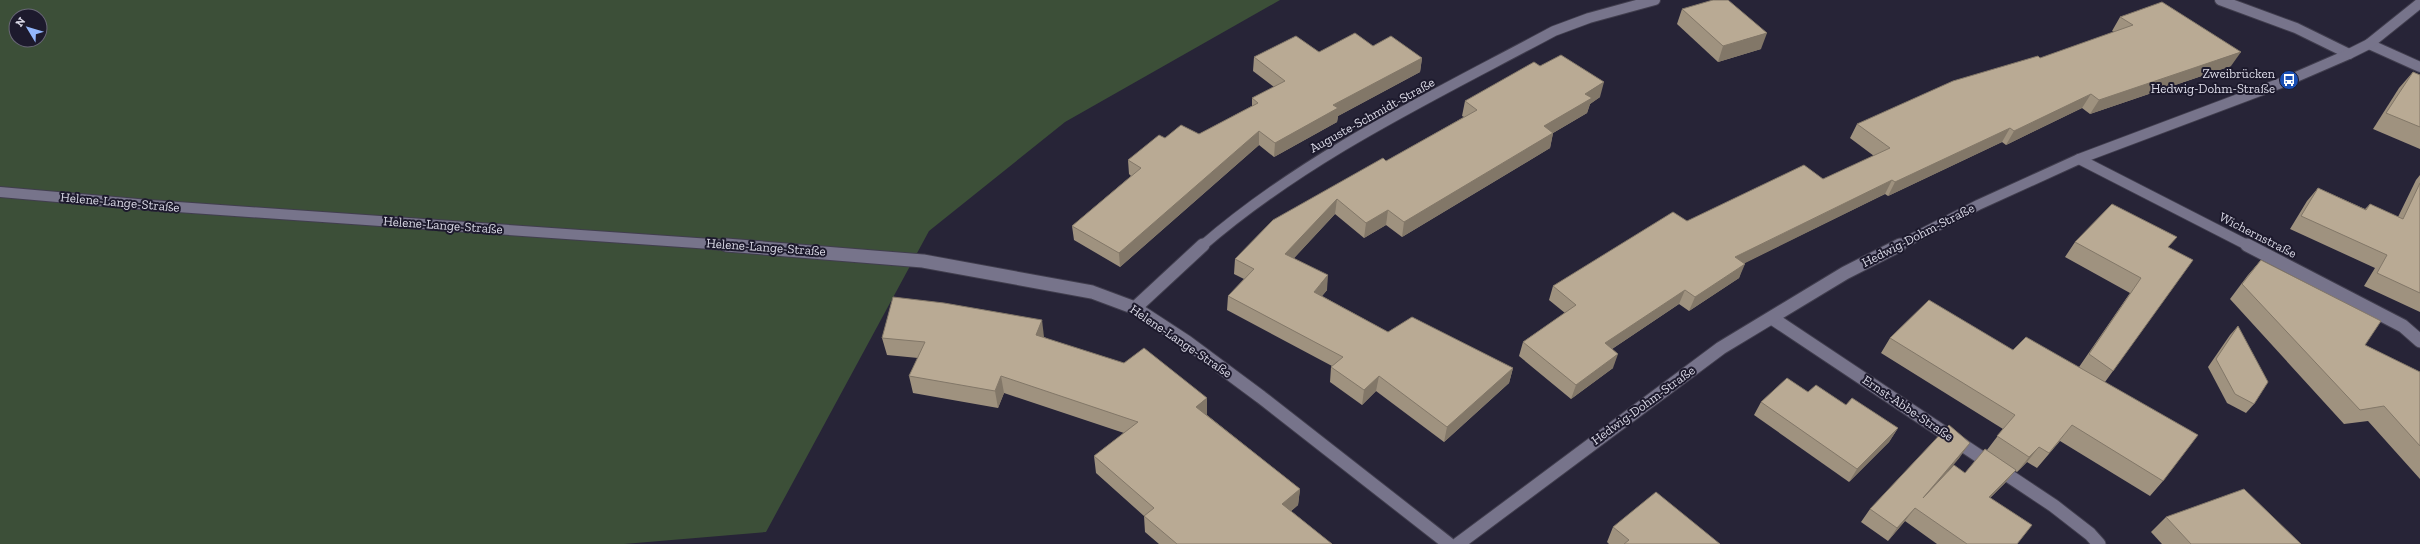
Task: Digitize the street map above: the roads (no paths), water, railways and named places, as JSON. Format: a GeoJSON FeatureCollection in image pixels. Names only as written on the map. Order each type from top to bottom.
{"type":"FeatureCollection","features":[{"type":"Feature","properties":{"kind":"street","name":"Auguste-Schmidt-Straße"},"geometry":{"type":"LineString","coordinates":[[1135,308],[1203,245],[1269,192],[1328,154],[1554,31],[1589,18],[1654,0]]}},
{"type":"Feature","properties":{"kind":"street"},"geometry":{"type":"LineString","coordinates":[[2220,0],[2296,28],[2349,54]]}},
{"type":"Feature","properties":{"kind":"street","name":"Hedwig-Dohm-Straße"},"geometry":{"type":"LineString","coordinates":[[1458,544],[1715,352],[1845,273],[1916,235],[2080,159],[2289,80],[2349,54],[2369,44],[2395,26],[2420,3]]}},
{"type":"Feature","properties":{"kind":"street"},"geometry":{"type":"LineString","coordinates":[[2369,44],[2420,67]]}},
{"type":"Feature","properties":{"kind":"street","name":"Wichernstraße"},"geometry":{"type":"LineString","coordinates":[[2080,159],[2366,306],[2402,326],[2420,341]]}},
{"type":"Feature","properties":{"kind":"street","name":"Helene-Lange-Straße"},"geometry":{"type":"LineString","coordinates":[[0,192],[149,205],[853,254],[924,261],[1092,292],[1135,308],[1187,342],[1261,397],[1449,544]]}},
{"type":"Feature","properties":{"kind":"street","name":"Ernst-Abbe-Straße"},"geometry":{"type":"LineString","coordinates":[[1772,318],[2054,506],[2090,534],[2099,544]]}},
{"type":"Feature","properties":{"kind":"place","name":"Zweibrücken Hedwig-Dohm-Straße"},"geometry":{"type":"Point","coordinates":[2289,80]}}]}
